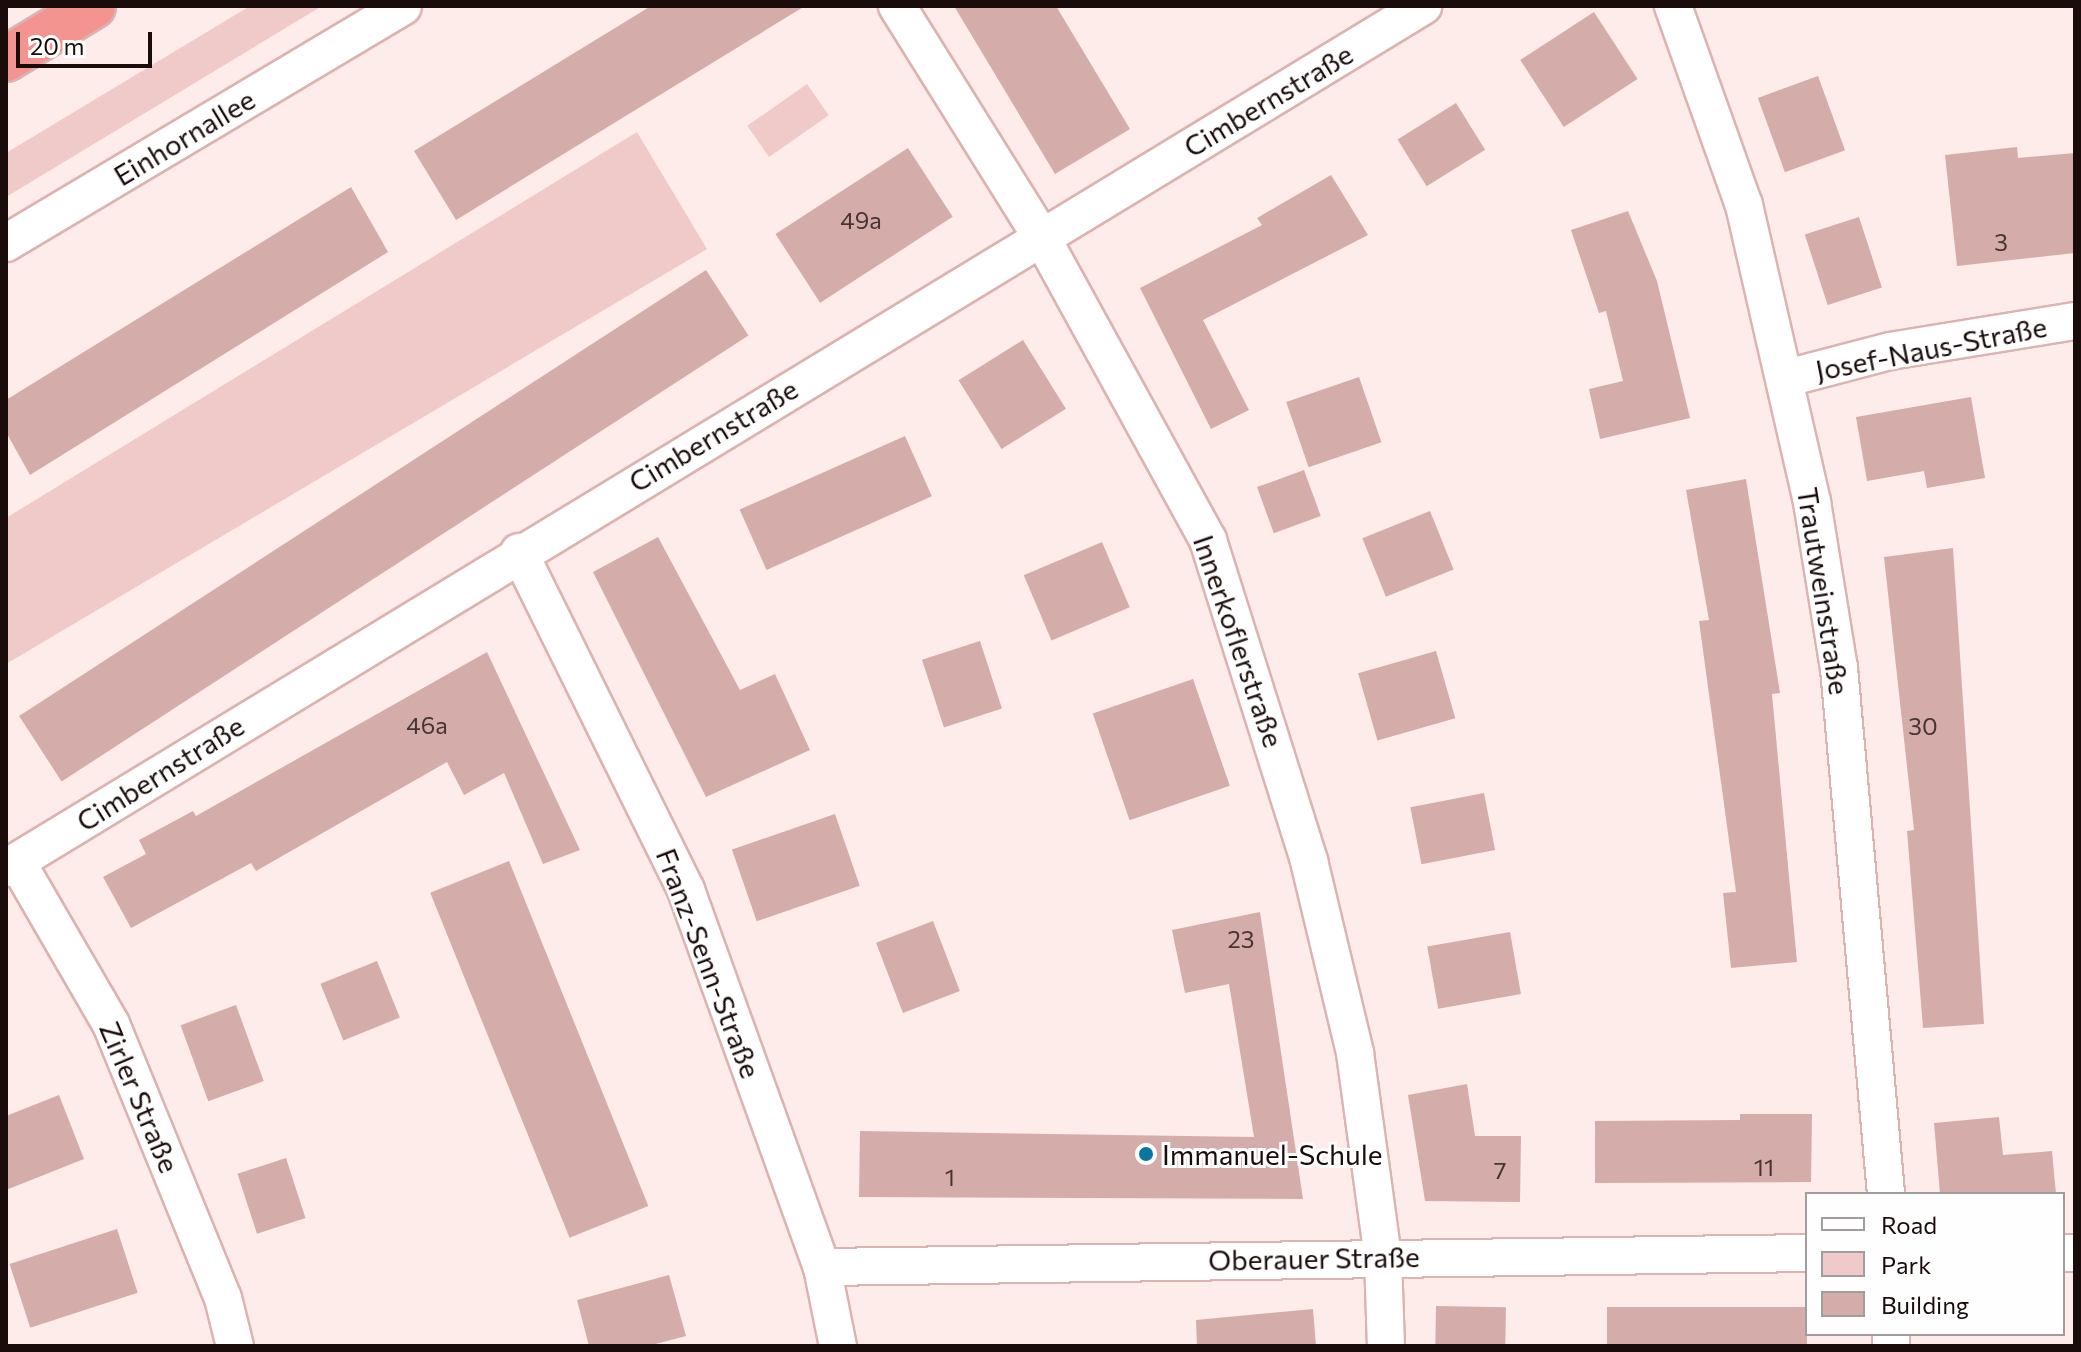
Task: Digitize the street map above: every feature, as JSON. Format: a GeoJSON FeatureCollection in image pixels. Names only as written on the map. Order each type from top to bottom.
{"type":"FeatureCollection","features":[{"type":"Feature","properties":{"kind":"highway"},"geometry":{"type":"LineString","coordinates":[[6,59],[93,6]]}},
{"type":"Feature","properties":{"kind":"street","name":"Einhornallee"},"geometry":{"type":"LineString","coordinates":[[6,243],[403,6]]}},
{"type":"Feature","properties":{"kind":"street","name":"Innerkoflerstraße"},"geometry":{"type":"LineString","coordinates":[[897,6],[1042,238],[1208,540],[1323,920],[1355,1053],[1383,1257],[1386,1346]]}},
{"type":"Feature","properties":{"kind":"street","name":"Cimbernstraße"},"geometry":{"type":"LineString","coordinates":[[12,865],[519,552],[1423,6]]}},
{"type":"Feature","properties":{"kind":"street","name":"Trautweinstraße"},"geometry":{"type":"LineString","coordinates":[[1673,6],[1744,205],[1787,378],[1839,668],[1886,1192]]}},
{"type":"Feature","properties":{"kind":"street","name":"Josef-Naus-Straße"},"geometry":{"type":"LineString","coordinates":[[1787,378],[1890,351],[2075,321]]}},
{"type":"Feature","properties":{"kind":"street","name":"Franz-Senn-Straße"},"geometry":{"type":"LineString","coordinates":[[519,552],[686,890],[822,1267],[838,1346]]}},
{"type":"Feature","properties":{"kind":"street","name":"Zirler Straße"},"geometry":{"type":"LineString","coordinates":[[12,865],[111,1024],[223,1298],[235,1346]]}},
{"type":"Feature","properties":{"kind":"street","name":"Oberauer Straße"},"geometry":{"type":"LineString","coordinates":[[822,1267],[1805,1253]]}},
{"type":"Feature","properties":{"kind":"green space"},"geometry":{"type":"Polygon","coordinates":[[[250,6],[322,6],[6,197],[6,153],[250,6]]]}},
{"type":"Feature","properties":{"kind":"green space"},"geometry":{"type":"Polygon","coordinates":[[[807,84],[829,115],[769,157],[747,126],[807,84]]]}},
{"type":"Feature","properties":{"kind":"green space"},"geometry":{"type":"Polygon","coordinates":[[[637,132],[707,249],[6,664],[6,518],[637,132]]]}},
{"type":"Feature","properties":{"kind":"building"},"geometry":{"type":"Polygon","coordinates":[[[651,6],[805,6],[456,220],[414,151],[651,6]]]}},
{"type":"Feature","properties":{"kind":"building"},"geometry":{"type":"Polygon","coordinates":[[[954,6],[1056,6],[1130,129],[1055,174],[954,6]]]}},
{"type":"Feature","properties":{"kind":"building"},"geometry":{"type":"Polygon","coordinates":[[[1594,12],[1638,79],[1564,127],[1520,60],[1594,12]]]}},
{"type":"Feature","properties":{"kind":"building"},"geometry":{"type":"Polygon","coordinates":[[[1818,76],[1845,150],[1785,172],[1758,98],[1818,76]]]}},
{"type":"Feature","properties":{"kind":"building"},"geometry":{"type":"Polygon","coordinates":[[[1456,103],[1485,150],[1427,186],[1397,140],[1456,103]]]}},
{"type":"Feature","properties":{"kind":"building"},"geometry":{"type":"Polygon","coordinates":[[[2017,147],[2018,158],[2075,153],[2075,253],[1957,266],[1945,155],[2017,147]]]}},
{"type":"Feature","properties":{"kind":"building"},"geometry":{"type":"Polygon","coordinates":[[[908,148],[953,217],[820,303],[775,234],[908,148]]]}},
{"type":"Feature","properties":{"kind":"building"},"geometry":{"type":"Polygon","coordinates":[[[1331,175],[1368,235],[1203,320],[1249,410],[1211,429],[1140,288],[1262,225],[1257,218],[1331,175]]]}},
{"type":"Feature","properties":{"kind":"building"},"geometry":{"type":"Polygon","coordinates":[[[351,187],[388,252],[30,475],[6,432],[6,400],[351,187]]]}},
{"type":"Feature","properties":{"kind":"building"},"geometry":{"type":"Polygon","coordinates":[[[1628,211],[1657,281],[1690,418],[1600,439],[1589,389],[1623,381],[1606,311],[1599,313],[1571,230],[1628,211]]]}},
{"type":"Feature","properties":{"kind":"building"},"geometry":{"type":"Polygon","coordinates":[[[1859,217],[1882,287],[1828,305],[1805,235],[1859,217]]]}},
{"type":"Feature","properties":{"kind":"building"},"geometry":{"type":"Polygon","coordinates":[[[706,270],[748,335],[62,781],[19,716],[706,270]]]}},
{"type":"Feature","properties":{"kind":"building"},"geometry":{"type":"Polygon","coordinates":[[[1023,340],[1066,409],[1001,449],[959,380],[1023,340]]]}},
{"type":"Feature","properties":{"kind":"building"},"geometry":{"type":"Polygon","coordinates":[[[1359,377],[1381,442],[1309,467],[1286,402],[1359,377]]]}},
{"type":"Feature","properties":{"kind":"building"},"geometry":{"type":"Polygon","coordinates":[[[1971,397],[1985,478],[1927,488],[1924,471],[1867,481],[1856,417],[1971,397]]]}},
{"type":"Feature","properties":{"kind":"building"},"geometry":{"type":"Polygon","coordinates":[[[905,436],[932,496],[766,570],[740,510],[905,436]]]}},
{"type":"Feature","properties":{"kind":"building"},"geometry":{"type":"Polygon","coordinates":[[[1304,470],[1321,516],[1274,533],[1257,487],[1304,470]]]}},
{"type":"Feature","properties":{"kind":"building"},"geometry":{"type":"Polygon","coordinates":[[[1746,479],[1780,693],[1772,694],[1797,962],[1731,968],[1723,893],[1736,892],[1699,621],[1709,620],[1686,490],[1746,479]]]}},
{"type":"Feature","properties":{"kind":"building"},"geometry":{"type":"Polygon","coordinates":[[[1430,511],[1454,569],[1386,597],[1362,538],[1430,511]]]}},
{"type":"Feature","properties":{"kind":"building"},"geometry":{"type":"Polygon","coordinates":[[[658,537],[740,690],[775,674],[810,750],[706,797],[593,572],[658,537]]]}},
{"type":"Feature","properties":{"kind":"building"},"geometry":{"type":"Polygon","coordinates":[[[1102,542],[1130,607],[1051,641],[1024,575],[1102,542]]]}},
{"type":"Feature","properties":{"kind":"building"},"geometry":{"type":"Polygon","coordinates":[[[1953,548],[1984,1024],[1923,1028],[1907,831],[1914,830],[1884,557],[1953,548]]]}},
{"type":"Feature","properties":{"kind":"building"},"geometry":{"type":"Polygon","coordinates":[[[980,641],[1002,709],[944,727],[922,660],[980,641]]]}},
{"type":"Feature","properties":{"kind":"building"},"geometry":{"type":"Polygon","coordinates":[[[1436,651],[1455,718],[1377,741],[1358,673],[1436,651]]]}},
{"type":"Feature","properties":{"kind":"building"},"geometry":{"type":"Polygon","coordinates":[[[487,652],[580,850],[543,864],[504,773],[464,795],[447,762],[256,871],[251,863],[131,928],[103,877],[146,854],[139,840],[193,811],[196,816],[487,652]]]}},
{"type":"Feature","properties":{"kind":"building"},"geometry":{"type":"Polygon","coordinates":[[[1193,679],[1230,786],[1130,820],[1093,714],[1193,679]]]}},
{"type":"Feature","properties":{"kind":"building"},"geometry":{"type":"Polygon","coordinates":[[[1484,793],[1495,850],[1421,864],[1410,807],[1484,793]]]}},
{"type":"Feature","properties":{"kind":"building"},"geometry":{"type":"Polygon","coordinates":[[[835,814],[860,886],[757,921],[732,849],[835,814]]]}},
{"type":"Feature","properties":{"kind":"building"},"geometry":{"type":"Polygon","coordinates":[[[509,861],[648,1206],[570,1238],[430,893],[509,861]]]}},
{"type":"Feature","properties":{"kind":"building"},"geometry":{"type":"Polygon","coordinates":[[[1260,912],[1303,1199],[859,1197],[860,1131],[1254,1137],[1229,984],[1185,993],[1172,930],[1260,912]]]}},
{"type":"Feature","properties":{"kind":"building"},"geometry":{"type":"Polygon","coordinates":[[[933,921],[960,991],[903,1013],[876,943],[933,921]]]}},
{"type":"Feature","properties":{"kind":"building"},"geometry":{"type":"Polygon","coordinates":[[[1510,932],[1521,994],[1438,1009],[1427,947],[1510,932]]]}},
{"type":"Feature","properties":{"kind":"building"},"geometry":{"type":"Polygon","coordinates":[[[377,961],[400,1018],[343,1040],[320,984],[377,961]]]}},
{"type":"Feature","properties":{"kind":"building"},"geometry":{"type":"Polygon","coordinates":[[[236,1005],[264,1081],[208,1101],[181,1025],[236,1005]]]}},
{"type":"Feature","properties":{"kind":"building"},"geometry":{"type":"Polygon","coordinates":[[[1467,1084],[1475,1136],[1521,1136],[1520,1202],[1425,1201],[1408,1095],[1467,1084]]]}},
{"type":"Feature","properties":{"kind":"building"},"geometry":{"type":"Polygon","coordinates":[[[59,1095],[84,1159],[6,1190],[6,1116],[59,1095]]]}},
{"type":"Feature","properties":{"kind":"building"},"geometry":{"type":"Polygon","coordinates":[[[1740,1114],[1812,1114],[1811,1182],[1595,1183],[1595,1121],[1740,1120],[1740,1114]]]}},
{"type":"Feature","properties":{"kind":"building"},"geometry":{"type":"Polygon","coordinates":[[[1999,1117],[2003,1155],[2052,1151],[2056,1192],[1940,1192],[1934,1123],[1999,1117]]]}},
{"type":"Feature","properties":{"kind":"building"},"geometry":{"type":"Polygon","coordinates":[[[286,1158],[305,1218],[257,1234],[237,1174],[286,1158]]]}},
{"type":"Feature","properties":{"kind":"building"},"geometry":{"type":"Polygon","coordinates":[[[117,1229],[138,1293],[30,1328],[10,1264],[117,1229]]]}},
{"type":"Feature","properties":{"kind":"building"},"geometry":{"type":"Polygon","coordinates":[[[669,1275],[686,1336],[648,1346],[589,1346],[577,1300],[669,1275]]]}},
{"type":"Feature","properties":{"kind":"building"},"geometry":{"type":"Polygon","coordinates":[[[1436,1306],[1506,1307],[1505,1346],[1435,1346],[1436,1306]]]}},
{"type":"Feature","properties":{"kind":"building"},"geometry":{"type":"Polygon","coordinates":[[[1607,1307],[1805,1307],[1807,1346],[1607,1346],[1607,1307]]]}},
{"type":"Feature","properties":{"kind":"building"},"geometry":{"type":"Polygon","coordinates":[[[1313,1309],[1316,1346],[1197,1346],[1196,1320],[1313,1309]]]}},
{"type":"Feature","properties":{"kind":"place","name":"Immanuel-Schule"},"geometry":{"type":"Point","coordinates":[1146,1154]}}]}
